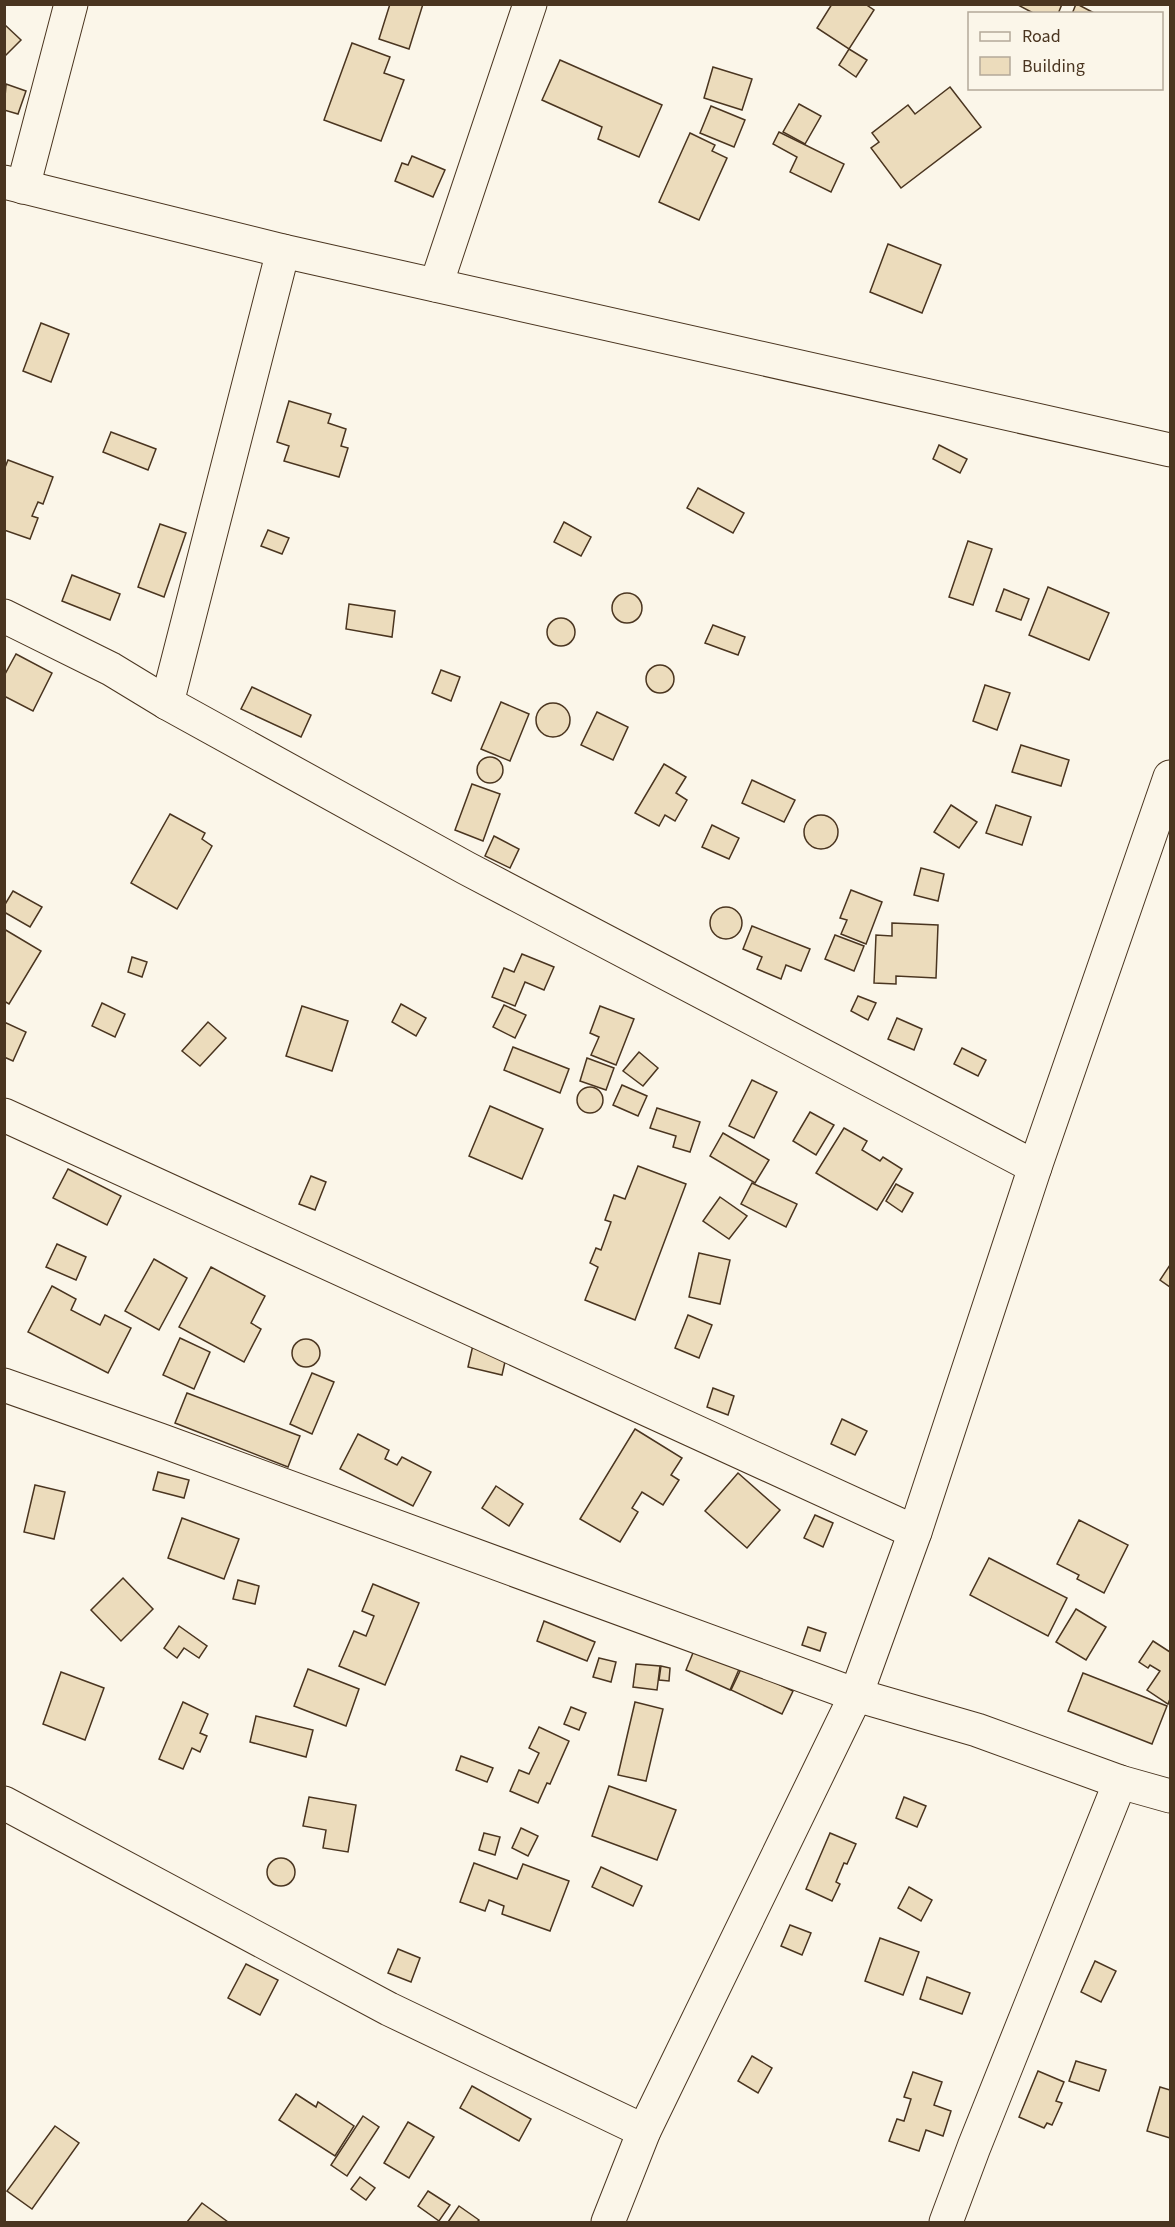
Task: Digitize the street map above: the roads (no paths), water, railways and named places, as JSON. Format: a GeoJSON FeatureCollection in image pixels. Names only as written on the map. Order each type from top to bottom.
{"type":"FeatureCollection","features":[{"type":"Feature","properties":{"kind":"street"},"geometry":{"type":"LineString","coordinates":[[70,4],[14,184],[283,251],[1170,450]]}},
{"type":"Feature","properties":{"kind":"street"},"geometry":{"type":"LineString","coordinates":[[436,285],[530,4]]}},
{"type":"Feature","properties":{"kind":"street"},"geometry":{"type":"LineString","coordinates":[[167,703],[283,251]]}},
{"type":"Feature","properties":{"kind":"street"},"geometry":{"type":"LineString","coordinates":[[4,616],[111,669],[167,703],[466,868],[1035,1167]]}},
{"type":"Feature","properties":{"kind":"street"},"geometry":{"type":"LineString","coordinates":[[608,2223],[644,2131],[856,1695],[915,1532],[1035,1167],[1170,777]]}},
{"type":"Feature","properties":{"kind":"street"},"geometry":{"type":"LineString","coordinates":[[4,1115],[915,1532]]}},
{"type":"Feature","properties":{"kind":"street"},"geometry":{"type":"LineString","coordinates":[[4,1385],[856,1695],[977,1730],[1120,1782],[1170,1796]]}},
{"type":"Feature","properties":{"kind":"street"},"geometry":{"type":"LineString","coordinates":[[946,2223],[974,2147],[1120,1782]]}},
{"type":"Feature","properties":{"kind":"street"},"geometry":{"type":"LineString","coordinates":[[4,1803],[389,2009],[644,2131]]}}]}
